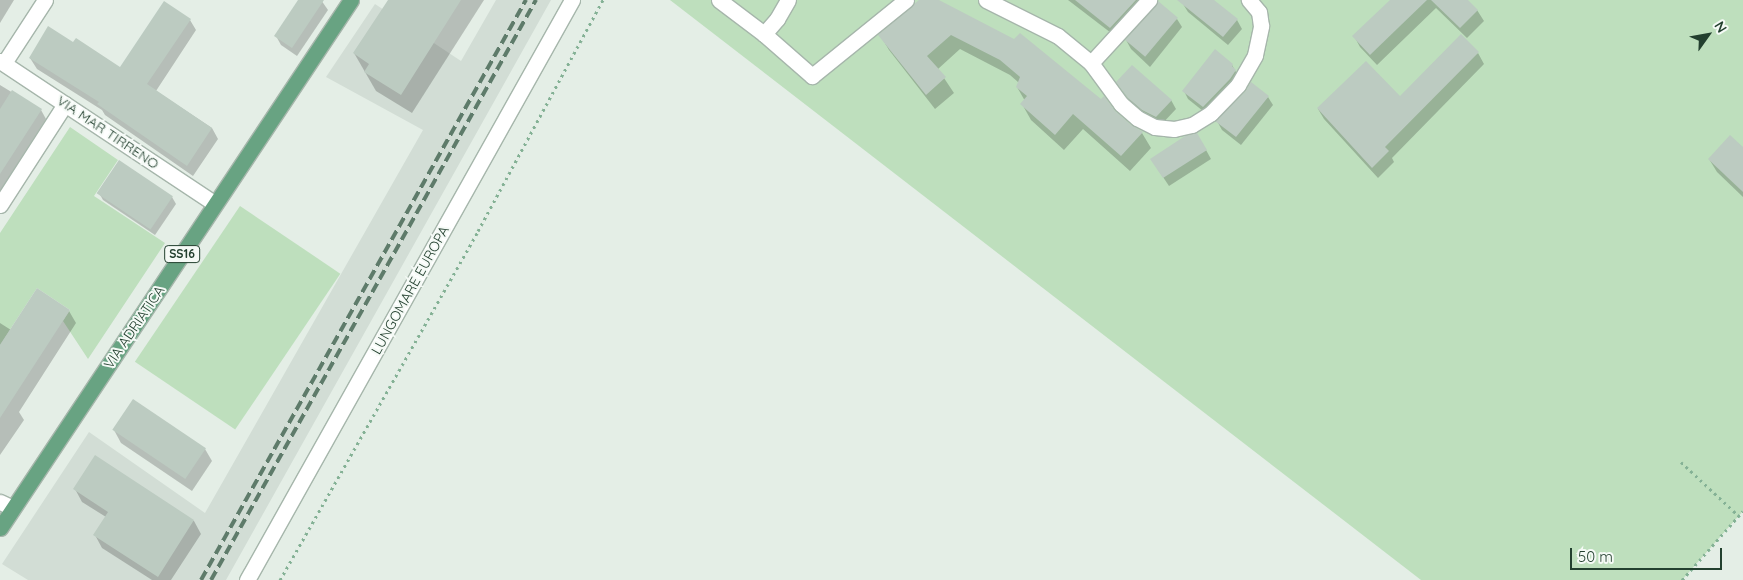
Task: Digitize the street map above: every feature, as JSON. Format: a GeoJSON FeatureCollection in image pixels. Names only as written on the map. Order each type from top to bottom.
{"type":"FeatureCollection","features":[{"type":"Feature","properties":{"kind":"main road","name":"VIA ADRIATICA"},"geometry":{"type":"LineString","coordinates":[[0,528],[7,505],[215,204],[351,0]]}},
{"type":"Feature","properties":{"kind":"street"},"geometry":{"type":"LineString","coordinates":[[2,62],[45,0]]}},
{"type":"Feature","properties":{"kind":"street","name":"LUNGOMARE EUROPA"},"geometry":{"type":"LineString","coordinates":[[247,580],[572,0]]}},
{"type":"Feature","properties":{"kind":"street"},"geometry":{"type":"LineString","coordinates":[[719,0],[764,34],[812,76],[906,0]]}},
{"type":"Feature","properties":{"kind":"street"},"geometry":{"type":"LineString","coordinates":[[764,34],[777,19],[788,0]]}},
{"type":"Feature","properties":{"kind":"street"},"geometry":{"type":"LineString","coordinates":[[986,0],[1058,36],[1091,63],[1121,104],[1137,118],[1156,127],[1174,129],[1192,125],[1211,113],[1238,85],[1255,55],[1261,26],[1259,12],[1249,0]]}},
{"type":"Feature","properties":{"kind":"street"},"geometry":{"type":"LineString","coordinates":[[1091,63],[1149,0]]}},
{"type":"Feature","properties":{"kind":"street","name":"VIA MAR TIRRENO"},"geometry":{"type":"LineString","coordinates":[[2,62],[215,204]]}},
{"type":"Feature","properties":{"kind":"street"},"geometry":{"type":"LineString","coordinates":[[0,206],[66,104]]}},
{"type":"Feature","properties":{"kind":"path"},"geometry":{"type":"LineString","coordinates":[[280,580],[478,231],[603,0]]}},
{"type":"Feature","properties":{"kind":"path"},"geometry":{"type":"LineString","coordinates":[[1681,462],[1739,516]]}},
{"type":"Feature","properties":{"kind":"path"},"geometry":{"type":"LineString","coordinates":[[1682,580],[1743,511]]}},
{"type":"Feature","properties":{"kind":"shaded area"},"geometry":{"type":"Polygon","coordinates":[[[496,0],[551,0],[226,580],[28,580],[2,564],[89,432],[205,513],[423,130],[326,77],[375,4],[461,61],[496,0]]]}},
{"type":"Feature","properties":{"kind":"green space"},"geometry":{"type":"Polygon","coordinates":[[[670,0],[1743,0],[1743,511],[1682,580],[1421,580],[670,0]]]}},
{"type":"Feature","properties":{"kind":"green space"},"geometry":{"type":"Polygon","coordinates":[[[70,127],[118,160],[94,196],[165,243],[88,359],[63,321],[70,310],[37,288],[0,345],[0,233],[70,127]]]}},
{"type":"Feature","properties":{"kind":"green space"},"geometry":{"type":"Polygon","coordinates":[[[240,206],[340,274],[235,430],[135,362],[240,206]]]}},
{"type":"Feature","properties":{"kind":"building"},"geometry":{"type":"Polygon","coordinates":[[[298,0],[324,0],[292,48],[274,36],[298,0]]]}},
{"type":"Feature","properties":{"kind":"building"},"geometry":{"type":"Polygon","coordinates":[[[388,0],[461,0],[401,95],[364,72],[369,64],[353,53],[388,0]]]}},
{"type":"Feature","properties":{"kind":"building"},"geometry":{"type":"Polygon","coordinates":[[[919,0],[939,0],[1014,39],[1020,33],[1101,99],[1104,96],[1115,111],[1131,125],[1143,132],[1121,156],[1073,114],[1055,135],[1020,104],[1027,96],[1016,87],[1020,77],[1000,60],[951,35],[927,56],[946,77],[926,95],[878,35],[919,0]]]}},
{"type":"Feature","properties":{"kind":"building"},"geometry":{"type":"Polygon","coordinates":[[[1075,0],[1136,0],[1110,28],[1075,0]]]}},
{"type":"Feature","properties":{"kind":"building"},"geometry":{"type":"Polygon","coordinates":[[[1177,0],[1214,0],[1238,19],[1223,37],[1177,0]]]}},
{"type":"Feature","properties":{"kind":"building"},"geometry":{"type":"Polygon","coordinates":[[[1390,0],[1427,0],[1370,55],[1352,36],[1390,0]]]}},
{"type":"Feature","properties":{"kind":"building"},"geometry":{"type":"Polygon","coordinates":[[[1431,0],[1468,0],[1478,10],[1460,28],[1431,0]]]}},
{"type":"Feature","properties":{"kind":"building"},"geometry":{"type":"Polygon","coordinates":[[[164,1],[191,19],[147,84],[212,128],[187,166],[97,104],[99,102],[29,58],[48,26],[73,42],[76,38],[120,67],[164,1]]]}},
{"type":"Feature","properties":{"kind":"building"},"geometry":{"type":"Polygon","coordinates":[[[1158,1],[1178,18],[1145,57],[1125,40],[1158,1]]]}},
{"type":"Feature","properties":{"kind":"building"},"geometry":{"type":"Polygon","coordinates":[[[1461,34],[1479,52],[1385,147],[1389,151],[1372,168],[1317,108],[1366,61],[1400,96],[1461,34]]]}},
{"type":"Feature","properties":{"kind":"building"},"geometry":{"type":"Polygon","coordinates":[[[1215,49],[1233,64],[1232,66],[1236,70],[1230,79],[1203,107],[1182,91],[1215,49]]]}},
{"type":"Feature","properties":{"kind":"building"},"geometry":{"type":"Polygon","coordinates":[[[1132,65],[1172,100],[1156,117],[1142,110],[1128,98],[1116,82],[1132,65]]]}},
{"type":"Feature","properties":{"kind":"building"},"geometry":{"type":"Polygon","coordinates":[[[1251,82],[1269,96],[1236,137],[1215,121],[1245,92],[1251,82]]]}},
{"type":"Feature","properties":{"kind":"building"},"geometry":{"type":"Polygon","coordinates":[[[12,90],[42,109],[0,174],[0,109],[12,90]]]}},
{"type":"Feature","properties":{"kind":"building"},"geometry":{"type":"Polygon","coordinates":[[[1197,133],[1207,150],[1163,178],[1150,159],[1185,136],[1197,133]]]}},
{"type":"Feature","properties":{"kind":"building"},"geometry":{"type":"Polygon","coordinates":[[[1730,135],[1743,147],[1743,192],[1708,159],[1730,135]]]}},
{"type":"Feature","properties":{"kind":"building"},"geometry":{"type":"Polygon","coordinates":[[[119,160],[173,196],[151,230],[97,193],[119,160]]]}},
{"type":"Feature","properties":{"kind":"building"},"geometry":{"type":"Polygon","coordinates":[[[37,288],[70,310],[0,418],[0,345],[37,288]]]}},
{"type":"Feature","properties":{"kind":"building"},"geometry":{"type":"Polygon","coordinates":[[[133,399],[206,448],[185,479],[112,430],[133,399]]]}},
{"type":"Feature","properties":{"kind":"building"},"geometry":{"type":"Polygon","coordinates":[[[95,455],[194,520],[158,577],[93,535],[108,512],[73,489],[95,455]]]}},
{"type":"Feature","properties":{"kind":"railway"},"geometry":{"type":"LineString","coordinates":[[201,580],[526,0]]}},
{"type":"Feature","properties":{"kind":"railway"},"geometry":{"type":"LineString","coordinates":[[211,580],[536,0]]}}]}
